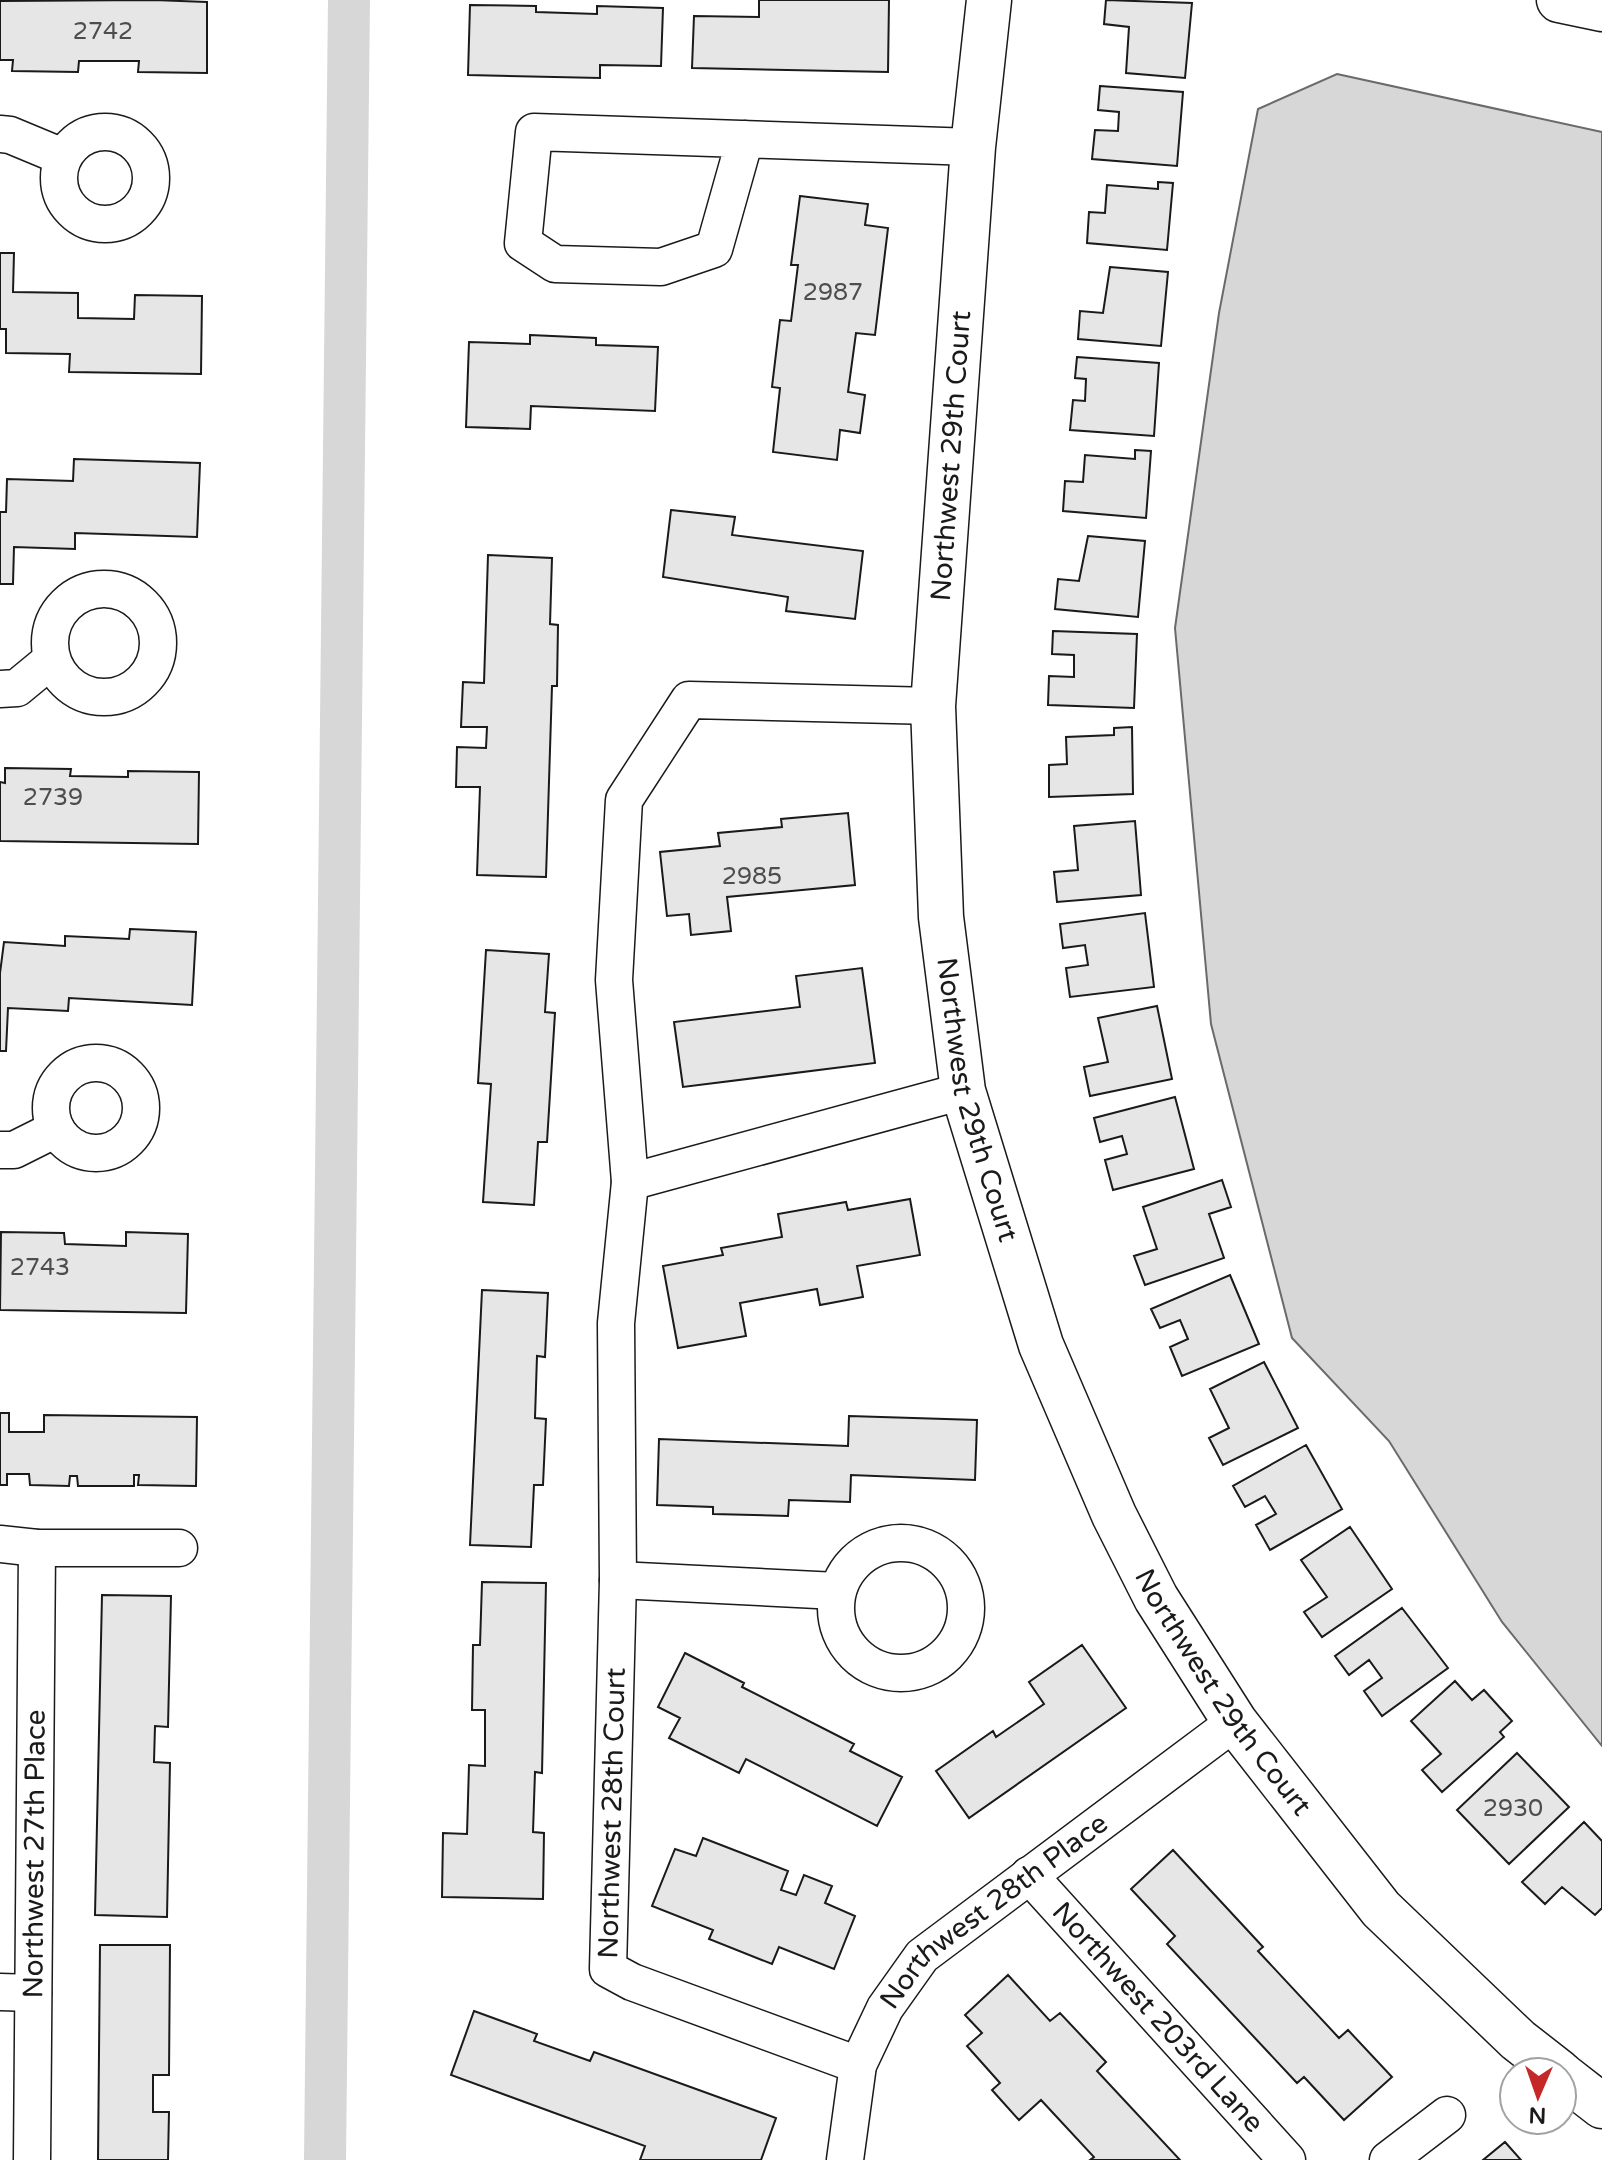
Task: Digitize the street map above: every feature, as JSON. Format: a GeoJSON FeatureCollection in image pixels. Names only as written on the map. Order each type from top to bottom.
{"type":"FeatureCollection","features":[{"type":"Feature","properties":{"kind":"street","name":"Northwest 29th Court"},"geometry":{"type":"LineString","coordinates":[[989,0],[973,147],[933,706],[941,917],[963,1091],[1041,1345],[1101,1486],[1156,1598],[1235,1722],[1381,1909],[1538,2056]]}},
{"type":"Feature","properties":{"kind":"street"},"geometry":{"type":"LineString","coordinates":[[1559,0],[1602,9]]}},
{"type":"Feature","properties":{"kind":"street"},"geometry":{"type":"LineString","coordinates":[[745,139],[714,249],[661,267],[555,264],[523,243],[534,132],[745,139],[973,147]]}},
{"type":"Feature","properties":{"kind":"street"},"geometry":{"type":"LineString","coordinates":[[0,134],[10,135],[63,157]]}},
{"type":"Feature","properties":{"kind":"street"},"geometry":{"type":"LineString","coordinates":[[0,689],[17,688],[51,660]]}},
{"type":"Feature","properties":{"kind":"street","name":"Northwest 28th Court"},"geometry":{"type":"LineString","coordinates":[[858,2065],[632,1982],[608,1969],[618,1580],[616,1323],[630,1182],[614,980],[624,800],[689,700],[933,706]]}},
{"type":"Feature","properties":{"kind":"street"},"geometry":{"type":"LineString","coordinates":[[630,1182],[963,1091]]}},
{"type":"Feature","properties":{"kind":"street"},"geometry":{"type":"LineString","coordinates":[[0,1150],[14,1150],[56,1129]]}},
{"type":"Feature","properties":{"kind":"street"},"geometry":{"type":"LineString","coordinates":[[0,1544],[37,1548],[179,1548]]}},
{"type":"Feature","properties":{"kind":"street","name":"Northwest 27th Place"},"geometry":{"type":"LineString","coordinates":[[32,2160],[17,1993],[37,1548]]}},
{"type":"Feature","properties":{"kind":"street"},"geometry":{"type":"LineString","coordinates":[[618,1580],[837,1591]]}},
{"type":"Feature","properties":{"kind":"street","name":"Northwest 28th Place"},"geometry":{"type":"LineString","coordinates":[[845,2160],[858,2065],[885,2008],[922,1956],[1235,1722]]}},
{"type":"Feature","properties":{"kind":"street","name":"Northwest 203rd Lane"},"geometry":{"type":"LineString","coordinates":[[1029,1875],[1287,2160]]}},
{"type":"Feature","properties":{"kind":"street","name":"Northwest 29th Court"},"geometry":{"type":"LineString","coordinates":[[1578,2087],[1602,2106]]}},
{"type":"Feature","properties":{"kind":"street"},"geometry":{"type":"LineString","coordinates":[[1388,2160],[1447,2115]]}},
{"type":"Feature","properties":{"kind":"shaded area"},"geometry":{"type":"Polygon","coordinates":[[[1337,74],[1602,132],[1602,1746],[1502,1622],[1389,1441],[1292,1338],[1211,1024],[1175,628],[1219,313],[1258,109],[1337,74]]]}},
{"type":"Feature","properties":{"kind":"building"},"geometry":{"type":"Polygon","coordinates":[[[759,0],[889,0],[888,72],[692,68],[694,16],[759,17],[759,0]]]}},
{"type":"Feature","properties":{"kind":"building"},"geometry":{"type":"Polygon","coordinates":[[[1106,0],[1192,3],[1185,78],[1126,73],[1129,27],[1104,24],[1106,0]]]}},
{"type":"Feature","properties":{"kind":"building"},"geometry":{"type":"Polygon","coordinates":[[[0,1],[207,2],[207,73],[138,72],[139,61],[79,61],[78,72],[12,71],[13,60],[0,60],[0,1]]]}},
{"type":"Feature","properties":{"kind":"building"},"geometry":{"type":"Polygon","coordinates":[[[470,5],[536,6],[536,12],[597,14],[597,6],[663,8],[661,66],[600,65],[600,78],[468,75],[470,5]]]}},
{"type":"Feature","properties":{"kind":"building"},"geometry":{"type":"Polygon","coordinates":[[[1100,86],[1183,92],[1177,166],[1092,159],[1095,130],[1118,131],[1119,112],[1098,110],[1100,86]]]}},
{"type":"Feature","properties":{"kind":"building"},"geometry":{"type":"Polygon","coordinates":[[[1158,182],[1173,183],[1167,250],[1087,243],[1089,212],[1105,213],[1107,185],[1158,189],[1158,182]]]}},
{"type":"Feature","properties":{"kind":"building"},"geometry":{"type":"Polygon","coordinates":[[[800,196],[868,204],[865,225],[888,228],[875,335],[856,333],[848,392],[865,395],[860,433],[840,430],[837,460],[773,452],[780,388],[772,387],[780,320],[791,321],[798,265],[791,265],[800,196]]]}},
{"type":"Feature","properties":{"kind":"building"},"geometry":{"type":"Polygon","coordinates":[[[0,253],[14,253],[13,292],[78,293],[78,318],[134,319],[135,295],[202,296],[201,374],[69,372],[70,354],[6,353],[6,329],[0,329],[0,253]]]}},
{"type":"Feature","properties":{"kind":"building"},"geometry":{"type":"Polygon","coordinates":[[[1110,267],[1168,272],[1161,346],[1078,339],[1080,311],[1103,313],[1110,267]]]}},
{"type":"Feature","properties":{"kind":"building"},"geometry":{"type":"Polygon","coordinates":[[[530,335],[596,338],[596,345],[658,347],[655,411],[531,406],[530,429],[466,427],[469,342],[530,344],[530,335]]]}},
{"type":"Feature","properties":{"kind":"building"},"geometry":{"type":"Polygon","coordinates":[[[1077,357],[1159,363],[1154,436],[1070,430],[1073,400],[1085,401],[1086,379],[1075,378],[1077,357]]]}},
{"type":"Feature","properties":{"kind":"building"},"geometry":{"type":"Polygon","coordinates":[[[1135,450],[1151,451],[1146,518],[1063,511],[1065,481],[1083,482],[1085,455],[1135,459],[1135,450]]]}},
{"type":"Feature","properties":{"kind":"building"},"geometry":{"type":"Polygon","coordinates":[[[74,459],[200,463],[197,537],[75,533],[75,549],[14,547],[13,584],[0,584],[0,512],[6,512],[7,479],[73,481],[74,459]]]}},
{"type":"Feature","properties":{"kind":"building"},"geometry":{"type":"Polygon","coordinates":[[[671,510],[735,517],[732,535],[863,551],[855,619],[786,611],[788,597],[663,577],[671,510]]]}},
{"type":"Feature","properties":{"kind":"building"},"geometry":{"type":"Polygon","coordinates":[[[1088,536],[1145,541],[1138,617],[1055,609],[1058,579],[1079,581],[1088,536]]]}},
{"type":"Feature","properties":{"kind":"building"},"geometry":{"type":"Polygon","coordinates":[[[488,555],[552,558],[550,624],[558,625],[557,686],[552,686],[546,877],[477,875],[480,787],[456,787],[457,747],[486,748],[487,727],[461,727],[463,682],[484,683],[488,555]]]}},
{"type":"Feature","properties":{"kind":"building"},"geometry":{"type":"Polygon","coordinates":[[[1053,631],[1137,634],[1134,708],[1048,705],[1049,676],[1074,677],[1074,655],[1052,654],[1053,631]]]}},
{"type":"Feature","properties":{"kind":"building"},"geometry":{"type":"Polygon","coordinates":[[[1132,727],[1133,794],[1049,797],[1049,765],[1067,764],[1066,737],[1114,735],[1114,728],[1132,727]]]}},
{"type":"Feature","properties":{"kind":"building"},"geometry":{"type":"Polygon","coordinates":[[[5,768],[71,769],[70,776],[128,777],[128,771],[199,772],[198,844],[0,841],[0,782],[5,783],[5,768]]]}},
{"type":"Feature","properties":{"kind":"building"},"geometry":{"type":"Polygon","coordinates":[[[848,813],[855,885],[727,897],[731,931],[691,935],[689,914],[667,916],[660,852],[720,846],[718,833],[782,827],[781,819],[848,813]]]}},
{"type":"Feature","properties":{"kind":"building"},"geometry":{"type":"Polygon","coordinates":[[[1135,821],[1141,895],[1057,902],[1054,872],[1078,870],[1074,826],[1135,821]]]}},
{"type":"Feature","properties":{"kind":"building"},"geometry":{"type":"Polygon","coordinates":[[[1145,913],[1154,987],[1070,997],[1066,968],[1088,965],[1085,945],[1063,948],[1060,924],[1145,913]]]}},
{"type":"Feature","properties":{"kind":"building"},"geometry":{"type":"Polygon","coordinates":[[[130,929],[196,932],[192,1005],[69,998],[68,1011],[8,1008],[6,1051],[0,1051],[0,973],[4,942],[65,946],[65,936],[129,939],[130,929]]]}},
{"type":"Feature","properties":{"kind":"building"},"geometry":{"type":"Polygon","coordinates":[[[486,950],[549,954],[545,1012],[555,1013],[547,1142],[538,1142],[534,1205],[483,1202],[491,1084],[478,1083],[486,950]]]}},
{"type":"Feature","properties":{"kind":"building"},"geometry":{"type":"Polygon","coordinates":[[[862,968],[875,1063],[683,1087],[674,1022],[800,1007],[796,976],[862,968]]]}},
{"type":"Feature","properties":{"kind":"building"},"geometry":{"type":"Polygon","coordinates":[[[1157,1006],[1172,1079],[1090,1096],[1084,1067],[1108,1062],[1098,1018],[1157,1006]]]}},
{"type":"Feature","properties":{"kind":"building"},"geometry":{"type":"Polygon","coordinates":[[[1175,1097],[1194,1169],[1113,1190],[1105,1160],[1127,1154],[1122,1136],[1100,1142],[1094,1118],[1175,1097]]]}},
{"type":"Feature","properties":{"kind":"building"},"geometry":{"type":"Polygon","coordinates":[[[1222,1180],[1231,1207],[1209,1214],[1224,1258],[1145,1285],[1134,1256],[1157,1249],[1143,1207],[1222,1180]]]}},
{"type":"Feature","properties":{"kind":"building"},"geometry":{"type":"Polygon","coordinates":[[[910,1199],[920,1255],[857,1266],[863,1297],[820,1305],[817,1289],[740,1303],[746,1336],[678,1348],[663,1266],[723,1255],[721,1248],[782,1237],[778,1214],[846,1202],[848,1210],[910,1199]]]}},
{"type":"Feature","properties":{"kind":"building"},"geometry":{"type":"Polygon","coordinates":[[[1,1232],[64,1233],[65,1244],[126,1246],[126,1232],[188,1234],[186,1313],[0,1310],[1,1232]]]}},
{"type":"Feature","properties":{"kind":"building"},"geometry":{"type":"Polygon","coordinates":[[[1230,1275],[1259,1344],[1182,1376],[1170,1347],[1188,1339],[1180,1320],[1160,1328],[1151,1309],[1230,1275]]]}},
{"type":"Feature","properties":{"kind":"building"},"geometry":{"type":"Polygon","coordinates":[[[482,1290],[548,1293],[545,1357],[537,1356],[535,1418],[546,1419],[543,1485],[534,1485],[531,1547],[470,1545],[482,1290]]]}},
{"type":"Feature","properties":{"kind":"building"},"geometry":{"type":"Polygon","coordinates":[[[1264,1362],[1298,1428],[1223,1465],[1209,1438],[1229,1428],[1210,1389],[1264,1362]]]}},
{"type":"Feature","properties":{"kind":"building"},"geometry":{"type":"Polygon","coordinates":[[[0,1413],[9,1413],[9,1432],[44,1432],[44,1415],[197,1417],[196,1486],[138,1485],[139,1475],[134,1475],[134,1486],[78,1486],[77,1476],[70,1476],[69,1486],[30,1485],[29,1474],[7,1474],[7,1485],[0,1485],[0,1413]]]}},
{"type":"Feature","properties":{"kind":"building"},"geometry":{"type":"Polygon","coordinates":[[[849,1416],[977,1420],[975,1480],[851,1475],[850,1502],[789,1500],[788,1516],[713,1514],[713,1507],[657,1505],[659,1439],[848,1446],[849,1416]]]}},
{"type":"Feature","properties":{"kind":"building"},"geometry":{"type":"Polygon","coordinates":[[[1306,1445],[1342,1509],[1270,1550],[1256,1525],[1276,1514],[1265,1496],[1245,1507],[1233,1486],[1306,1445]]]}},
{"type":"Feature","properties":{"kind":"building"},"geometry":{"type":"Polygon","coordinates":[[[1350,1527],[1392,1589],[1322,1637],[1304,1612],[1327,1597],[1301,1560],[1350,1527]]]}},
{"type":"Feature","properties":{"kind":"building"},"geometry":{"type":"Polygon","coordinates":[[[482,1582],[546,1583],[542,1773],[535,1772],[533,1832],[544,1833],[543,1899],[442,1897],[443,1833],[467,1834],[469,1765],[485,1766],[485,1710],[472,1710],[473,1645],[480,1645],[482,1582]]]}},
{"type":"Feature","properties":{"kind":"building"},"geometry":{"type":"Polygon","coordinates":[[[102,1595],[171,1596],[168,1727],[155,1726],[154,1762],[170,1763],[167,1917],[95,1915],[102,1595]]]}},
{"type":"Feature","properties":{"kind":"building"},"geometry":{"type":"Polygon","coordinates":[[[1402,1608],[1448,1668],[1382,1716],[1364,1691],[1382,1678],[1369,1660],[1349,1675],[1335,1656],[1402,1608]]]}},
{"type":"Feature","properties":{"kind":"building"},"geometry":{"type":"Polygon","coordinates":[[[1082,1645],[1126,1708],[969,1818],[936,1771],[993,1731],[996,1737],[1044,1704],[1029,1682],[1082,1645]]]}},
{"type":"Feature","properties":{"kind":"building"},"geometry":{"type":"Polygon","coordinates":[[[685,1653],[744,1683],[742,1687],[854,1744],[850,1751],[902,1777],[877,1826],[746,1759],[739,1773],[669,1738],[680,1718],[658,1707],[685,1653]]]}},
{"type":"Feature","properties":{"kind":"building"},"geometry":{"type":"Polygon","coordinates":[[[1455,1681],[1472,1700],[1484,1690],[1512,1721],[1500,1732],[1504,1737],[1442,1792],[1422,1770],[1441,1754],[1411,1721],[1455,1681]]]}},
{"type":"Feature","properties":{"kind":"building"},"geometry":{"type":"Polygon","coordinates":[[[1517,1753],[1569,1807],[1509,1864],[1457,1810],[1517,1753]]]}},
{"type":"Feature","properties":{"kind":"building"},"geometry":{"type":"Polygon","coordinates":[[[1584,1822],[1602,1841],[1602,1908],[1595,1915],[1562,1887],[1545,1904],[1522,1882],[1584,1822]]]}},
{"type":"Feature","properties":{"kind":"building"},"geometry":{"type":"Polygon","coordinates":[[[703,1838],[788,1871],[781,1890],[796,1895],[804,1875],[832,1886],[825,1903],[855,1916],[834,1969],[779,1947],[772,1964],[709,1939],[713,1930],[652,1906],[675,1849],[696,1856],[703,1838]]]}},
{"type":"Feature","properties":{"kind":"building"},"geometry":{"type":"Polygon","coordinates":[[[1173,1850],[1263,1947],[1258,1951],[1339,2038],[1348,2030],[1392,2077],[1344,2120],[1304,2077],[1297,2083],[1167,1944],[1175,1936],[1131,1889],[1173,1850]]]}},
{"type":"Feature","properties":{"kind":"building"},"geometry":{"type":"Polygon","coordinates":[[[100,1945],[170,1945],[169,2075],[153,2075],[153,2112],[169,2112],[168,2160],[98,2160],[100,1945]]]}},
{"type":"Feature","properties":{"kind":"building"},"geometry":{"type":"Polygon","coordinates":[[[1008,1975],[1050,2021],[1060,2013],[1106,2062],[1097,2071],[1180,2160],[1090,2160],[1094,2157],[1041,2100],[1019,2120],[992,2090],[1000,2083],[967,2046],[982,2033],[965,2015],[1008,1975]]]}},
{"type":"Feature","properties":{"kind":"building"},"geometry":{"type":"Polygon","coordinates":[[[474,2011],[537,2034],[534,2041],[590,2061],[594,2052],[776,2118],[761,2160],[640,2160],[645,2146],[451,2075],[474,2011]]]}},
{"type":"Feature","properties":{"kind":"building"},"geometry":{"type":"Polygon","coordinates":[[[1505,2142],[1521,2160],[1483,2160],[1505,2142]]]}},
{"type":"Feature","properties":{"kind":"waterway"},"geometry":{"type":"LineString","coordinates":[[325,2160],[349,0]]}}]}
